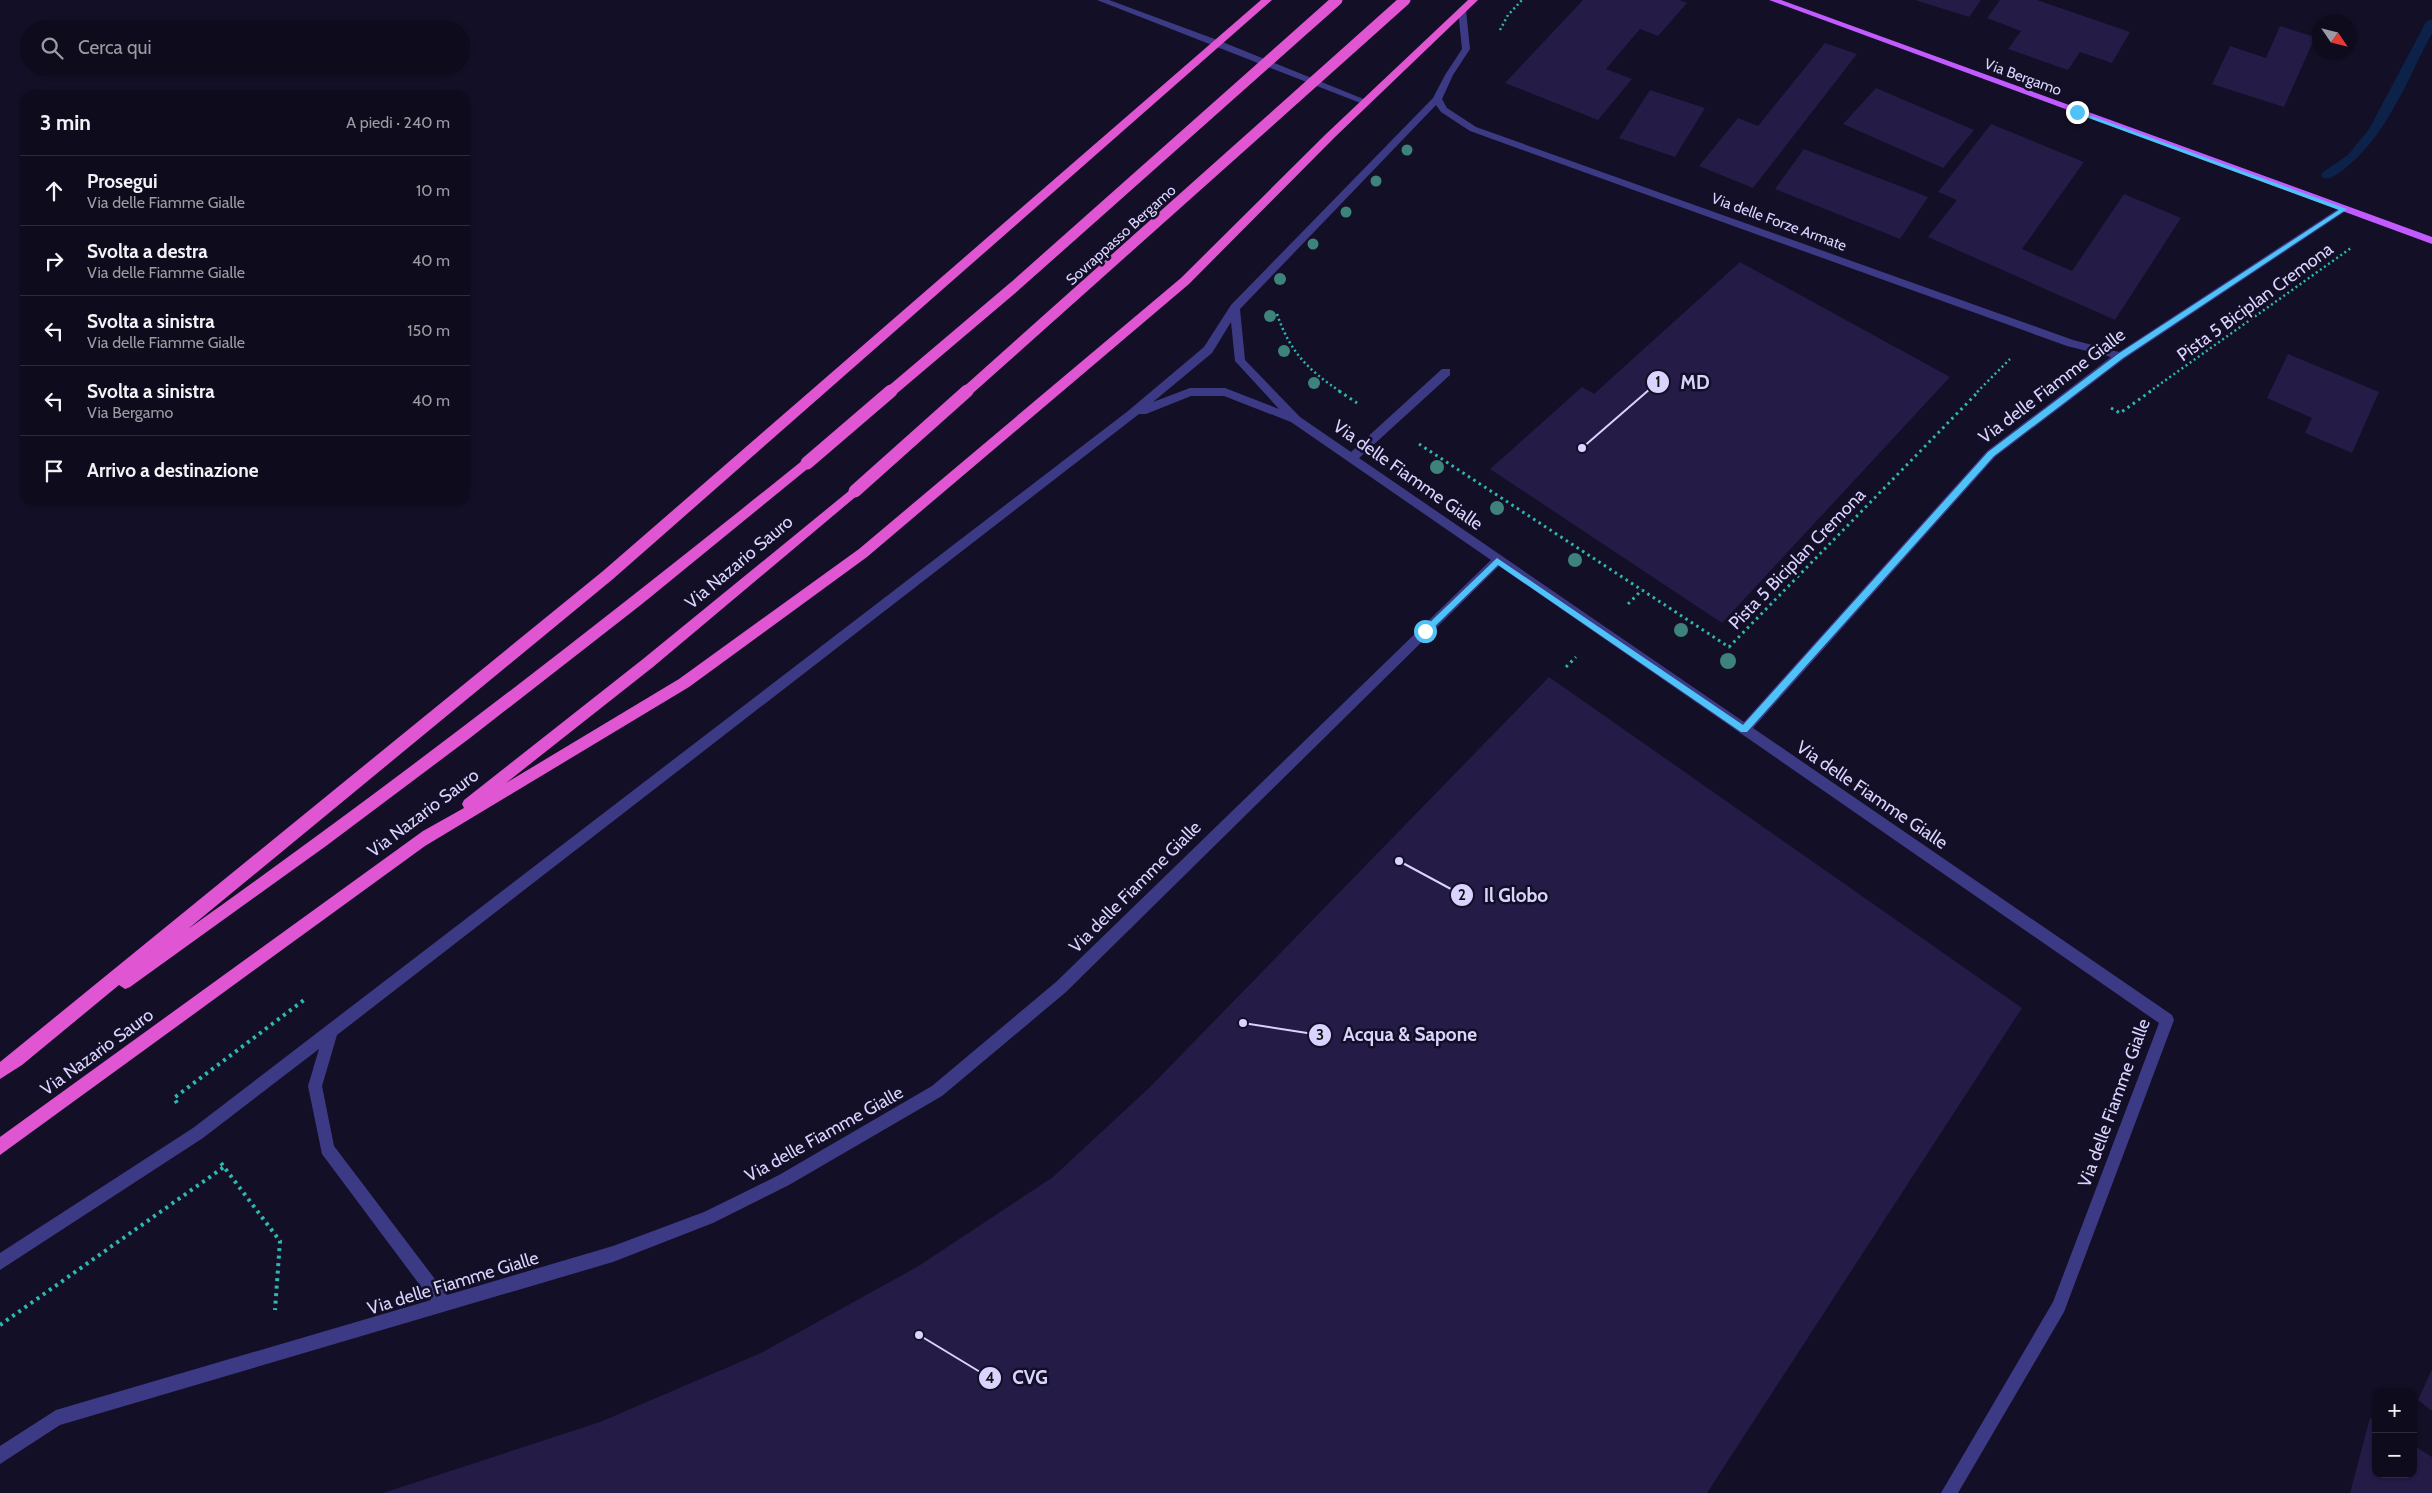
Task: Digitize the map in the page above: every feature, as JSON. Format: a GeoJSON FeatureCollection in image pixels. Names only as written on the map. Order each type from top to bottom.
{"type":"FeatureCollection","features":[{"type":"Feature","properties":{"kind":"highway"},"geometry":{"type":"LineString","coordinates":[[16,1060],[608,575],[1267,0]]}},
{"type":"Feature","properties":{"kind":"highway","name":"Sovrappasso Bergamo"},"geometry":{"type":"LineString","coordinates":[[807,463],[1015,286],[1337,0]]}},
{"type":"Feature","properties":{"kind":"highway","name":"Sovrappasso Bergamo"},"geometry":{"type":"LineString","coordinates":[[855,491],[1404,0]]}},
{"type":"Feature","properties":{"kind":"highway"},"geometry":{"type":"LineString","coordinates":[[422,841],[684,683],[863,553],[1184,281],[1473,0]]}},
{"type":"Feature","properties":{"kind":"highway","name":"Via Nazario Sauro"},"geometry":{"type":"LineString","coordinates":[[0,1071],[364,810],[617,617],[807,463]]}},
{"type":"Feature","properties":{"kind":"highway","name":"Via Nazario Sauro"},"geometry":{"type":"LineString","coordinates":[[0,1147],[422,841],[656,657],[855,491]]}},
{"type":"Feature","properties":{"kind":"main road","name":"Via Bergamo"},"geometry":{"type":"LineString","coordinates":[[1773,0],[2432,241]]}},
{"type":"Feature","properties":{"kind":"street"},"geometry":{"type":"LineString","coordinates":[[1101,0],[1217,43],[1366,102]]}},
{"type":"Feature","properties":{"kind":"street"},"geometry":{"type":"LineString","coordinates":[[0,1262],[198,1133],[1132,414],[1208,350],[1235,308],[1437,98],[1449,74],[1466,49],[1462,10]]}},
{"type":"Feature","properties":{"kind":"street","name":"Via delle Forze Armate"},"geometry":{"type":"LineString","coordinates":[[1437,98],[1444,110],[1473,129],[2062,340],[2120,356]]}},
{"type":"Feature","properties":{"kind":"street","name":"Via delle Fiamme Gialle"},"geometry":{"type":"LineString","coordinates":[[1744,730],[1991,454],[2120,356],[2344,209]]}},
{"type":"Feature","properties":{"kind":"street"},"geometry":{"type":"LineString","coordinates":[[1235,308],[1240,362],[1296,420]]}},
{"type":"Feature","properties":{"kind":"street"},"geometry":{"type":"LineString","coordinates":[[1351,458],[1446,372]]}},
{"type":"Feature","properties":{"kind":"street"},"geometry":{"type":"LineString","coordinates":[[1132,414],[1190,392],[1225,392],[1296,420]]}},
{"type":"Feature","properties":{"kind":"street","name":"Via delle Fiamme Gialle"},"geometry":{"type":"LineString","coordinates":[[1296,420],[1497,561],[2167,1020],[2059,1308],[1948,1493]]}},
{"type":"Feature","properties":{"kind":"street","name":"Via delle Fiamme Gialle"},"geometry":{"type":"LineString","coordinates":[[0,1456],[56,1418],[613,1254],[708,1218],[784,1180],[937,1091],[1060,987],[1497,561]]}},
{"type":"Feature","properties":{"kind":"street"},"geometry":{"type":"LineString","coordinates":[[331,1030],[315,1086],[327,1149],[445,1305]]}},
{"type":"Feature","properties":{"kind":"path"},"geometry":{"type":"LineString","coordinates":[[1508,15],[1522,0]]}},
{"type":"Feature","properties":{"kind":"path","name":"Pista 5 Biciplan Cremona"},"geometry":{"type":"LineString","coordinates":[[2109,406],[2120,413],[2352,247]]}},
{"type":"Feature","properties":{"kind":"path","name":"Pista 5 Biciplan Cremona"},"geometry":{"type":"LineString","coordinates":[[1414,441],[1729,647],[2014,354]]}},
{"type":"Feature","properties":{"kind":"path"},"geometry":{"type":"LineString","coordinates":[[1315,375],[1362,406]]}},
{"type":"Feature","properties":{"kind":"path"},"geometry":{"type":"LineString","coordinates":[[1628,604],[1642,590]]}},
{"type":"Feature","properties":{"kind":"path"},"geometry":{"type":"LineString","coordinates":[[219,1161],[280,1241],[275,1310]]}},
{"type":"Feature","properties":{"kind":"path"},"geometry":{"type":"LineString","coordinates":[[0,1325],[224,1167]]}},
{"type":"Feature","properties":{"kind":"building"},"geometry":{"type":"Polygon","coordinates":[[[1583,0],[1679,0],[1687,3],[1658,36],[1640,29],[1606,69],[1632,79],[1598,120],[1505,83],[1583,0]]]}},
{"type":"Feature","properties":{"kind":"building"},"geometry":{"type":"Polygon","coordinates":[[[1915,0],[1981,0],[1969,17],[1915,0]]]}},
{"type":"Feature","properties":{"kind":"building"},"geometry":{"type":"Polygon","coordinates":[[[2000,0],[2037,0],[2130,32],[2112,63],[2080,52],[2068,70],[2008,49],[2021,31],[1987,18],[2000,0]]]}},
{"type":"Feature","properties":{"kind":"building"},"geometry":{"type":"Polygon","coordinates":[[[2280,26],[2312,36],[2312,44],[2284,107],[2212,84],[2230,46],[2266,58],[2280,26]]]}},
{"type":"Feature","properties":{"kind":"building"},"geometry":{"type":"Polygon","coordinates":[[[1825,43],[1857,54],[1753,188],[1699,166],[1738,118],[1758,126],[1825,43]]]}},
{"type":"Feature","properties":{"kind":"building"},"geometry":{"type":"Polygon","coordinates":[[[1876,88],[1974,130],[1943,168],[1843,124],[1876,88]]]}},
{"type":"Feature","properties":{"kind":"building"},"geometry":{"type":"Polygon","coordinates":[[[1650,90],[1705,108],[1675,157],[1619,138],[1650,90]]]}},
{"type":"Feature","properties":{"kind":"building"},"geometry":{"type":"Polygon","coordinates":[[[1991,124],[2084,162],[2022,249],[2072,271],[2124,194],[2181,218],[2115,320],[1928,237],[1957,200],[1938,192],[1991,124]]]}},
{"type":"Feature","properties":{"kind":"building"},"geometry":{"type":"Polygon","coordinates":[[[1804,149],[1928,197],[1900,239],[1775,189],[1804,149]]]}},
{"type":"Feature","properties":{"kind":"building"},"geometry":{"type":"Polygon","coordinates":[[[1740,262],[1950,377],[1722,623],[1490,469],[1582,387],[1594,394],[1740,262]]]}},
{"type":"Feature","properties":{"kind":"building"},"geometry":{"type":"Polygon","coordinates":[[[2288,354],[2379,392],[2352,453],[2305,433],[2312,418],[2267,398],[2288,354]]]}},
{"type":"Feature","properties":{"kind":"building"},"geometry":{"type":"Polygon","coordinates":[[[1549,677],[2022,1008],[1707,1493],[383,1493],[600,1422],[761,1353],[917,1267],[1053,1177],[1150,1087],[1549,677]]]}},
{"type":"Feature","properties":{"kind":"building"},"geometry":{"type":"Polygon","coordinates":[[[2432,1369],[2432,1411],[2418,1400],[2432,1369]]]}},
{"type":"Feature","properties":{"kind":"building"},"geometry":{"type":"Polygon","coordinates":[[[2370,1418],[2372,1419],[2372,1478],[2417,1478],[2417,1448],[2432,1457],[2432,1493],[2350,1493],[2370,1418]]]}},
{"type":"Feature","properties":{"kind":"waterway"},"geometry":{"type":"LineString","coordinates":[[2327,175],[2352,158],[2374,131],[2432,22]]}},
{"type":"Feature","properties":{"kind":"place","name":"MD"},"geometry":{"type":"Point","coordinates":[1582,448]}},
{"type":"Feature","properties":{"kind":"place","name":"Il Globo"},"geometry":{"type":"Point","coordinates":[1399,861]}},
{"type":"Feature","properties":{"kind":"place","name":"Acqua & Sapone"},"geometry":{"type":"Point","coordinates":[1243,1023]}},
{"type":"Feature","properties":{"kind":"place","name":"CVG"},"geometry":{"type":"Point","coordinates":[919,1335]}},
{"type":"Feature","properties":{"kind":"route"},"geometry":{"type":"LineString","coordinates":[[1425,631],[1497,561],[1744,730],[1991,454],[2120,356],[2344,209],[2077,112]]}}]}
